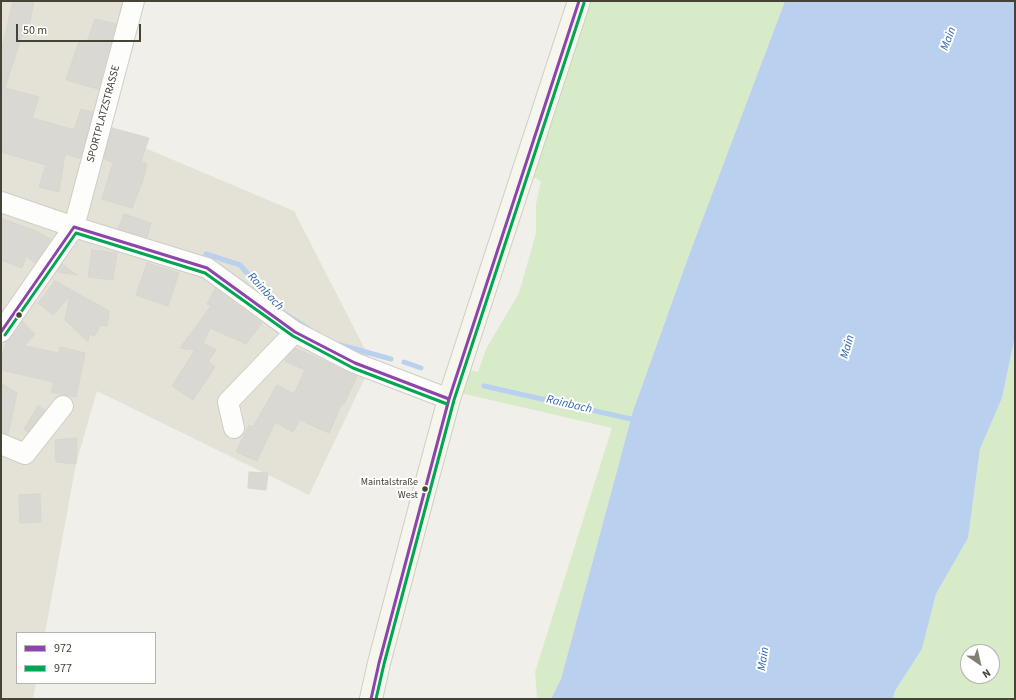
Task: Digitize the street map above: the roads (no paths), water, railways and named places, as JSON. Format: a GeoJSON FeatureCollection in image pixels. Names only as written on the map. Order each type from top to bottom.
{"type":"FeatureCollection","features":[{"type":"Feature","properties":{"kind":"main road"},"geometry":{"type":"LineString","coordinates":[[371,699],[425,488],[450,399],[579,1]]}},
{"type":"Feature","properties":{"kind":"street","name":"SPORTPLATZSTRASSE"},"geometry":{"type":"LineString","coordinates":[[1,332],[74,227],[134,1]]}},
{"type":"Feature","properties":{"kind":"street"},"geometry":{"type":"LineString","coordinates":[[1,202],[74,227],[207,268],[294,332],[355,363],[450,399]]}},
{"type":"Feature","properties":{"kind":"street"},"geometry":{"type":"LineString","coordinates":[[234,428],[228,402],[294,332]]}},
{"type":"Feature","properties":{"kind":"street"},"geometry":{"type":"LineString","coordinates":[[1,444],[25,454],[63,406]]}},
{"type":"Feature","properties":{"kind":"water","name":"Main"},"geometry":{"type":"Polygon","coordinates":[[[785,1],[1015,1],[1015,336],[1002,398],[980,449],[968,538],[936,594],[922,649],[895,691],[893,699],[551,699],[561,679],[633,411],[689,255],[785,1]]]}},
{"type":"Feature","properties":{"kind":"waterway","name":"Rainbach"},"geometry":{"type":"LineString","coordinates":[[206,254],[240,265],[281,311],[309,329]]}},
{"type":"Feature","properties":{"kind":"waterway","name":"Rainbach"},"geometry":{"type":"LineString","coordinates":[[337,344],[391,359]]}},
{"type":"Feature","properties":{"kind":"waterway","name":"Rainbach"},"geometry":{"type":"LineString","coordinates":[[404,362],[421,368]]}},
{"type":"Feature","properties":{"kind":"waterway","name":"Rainbach"},"geometry":{"type":"LineString","coordinates":[[484,386],[631,419]]}},
{"type":"Feature","properties":{"kind":"place","name":"Maintalstraße West"},"geometry":{"type":"Point","coordinates":[425,489]}}]}
